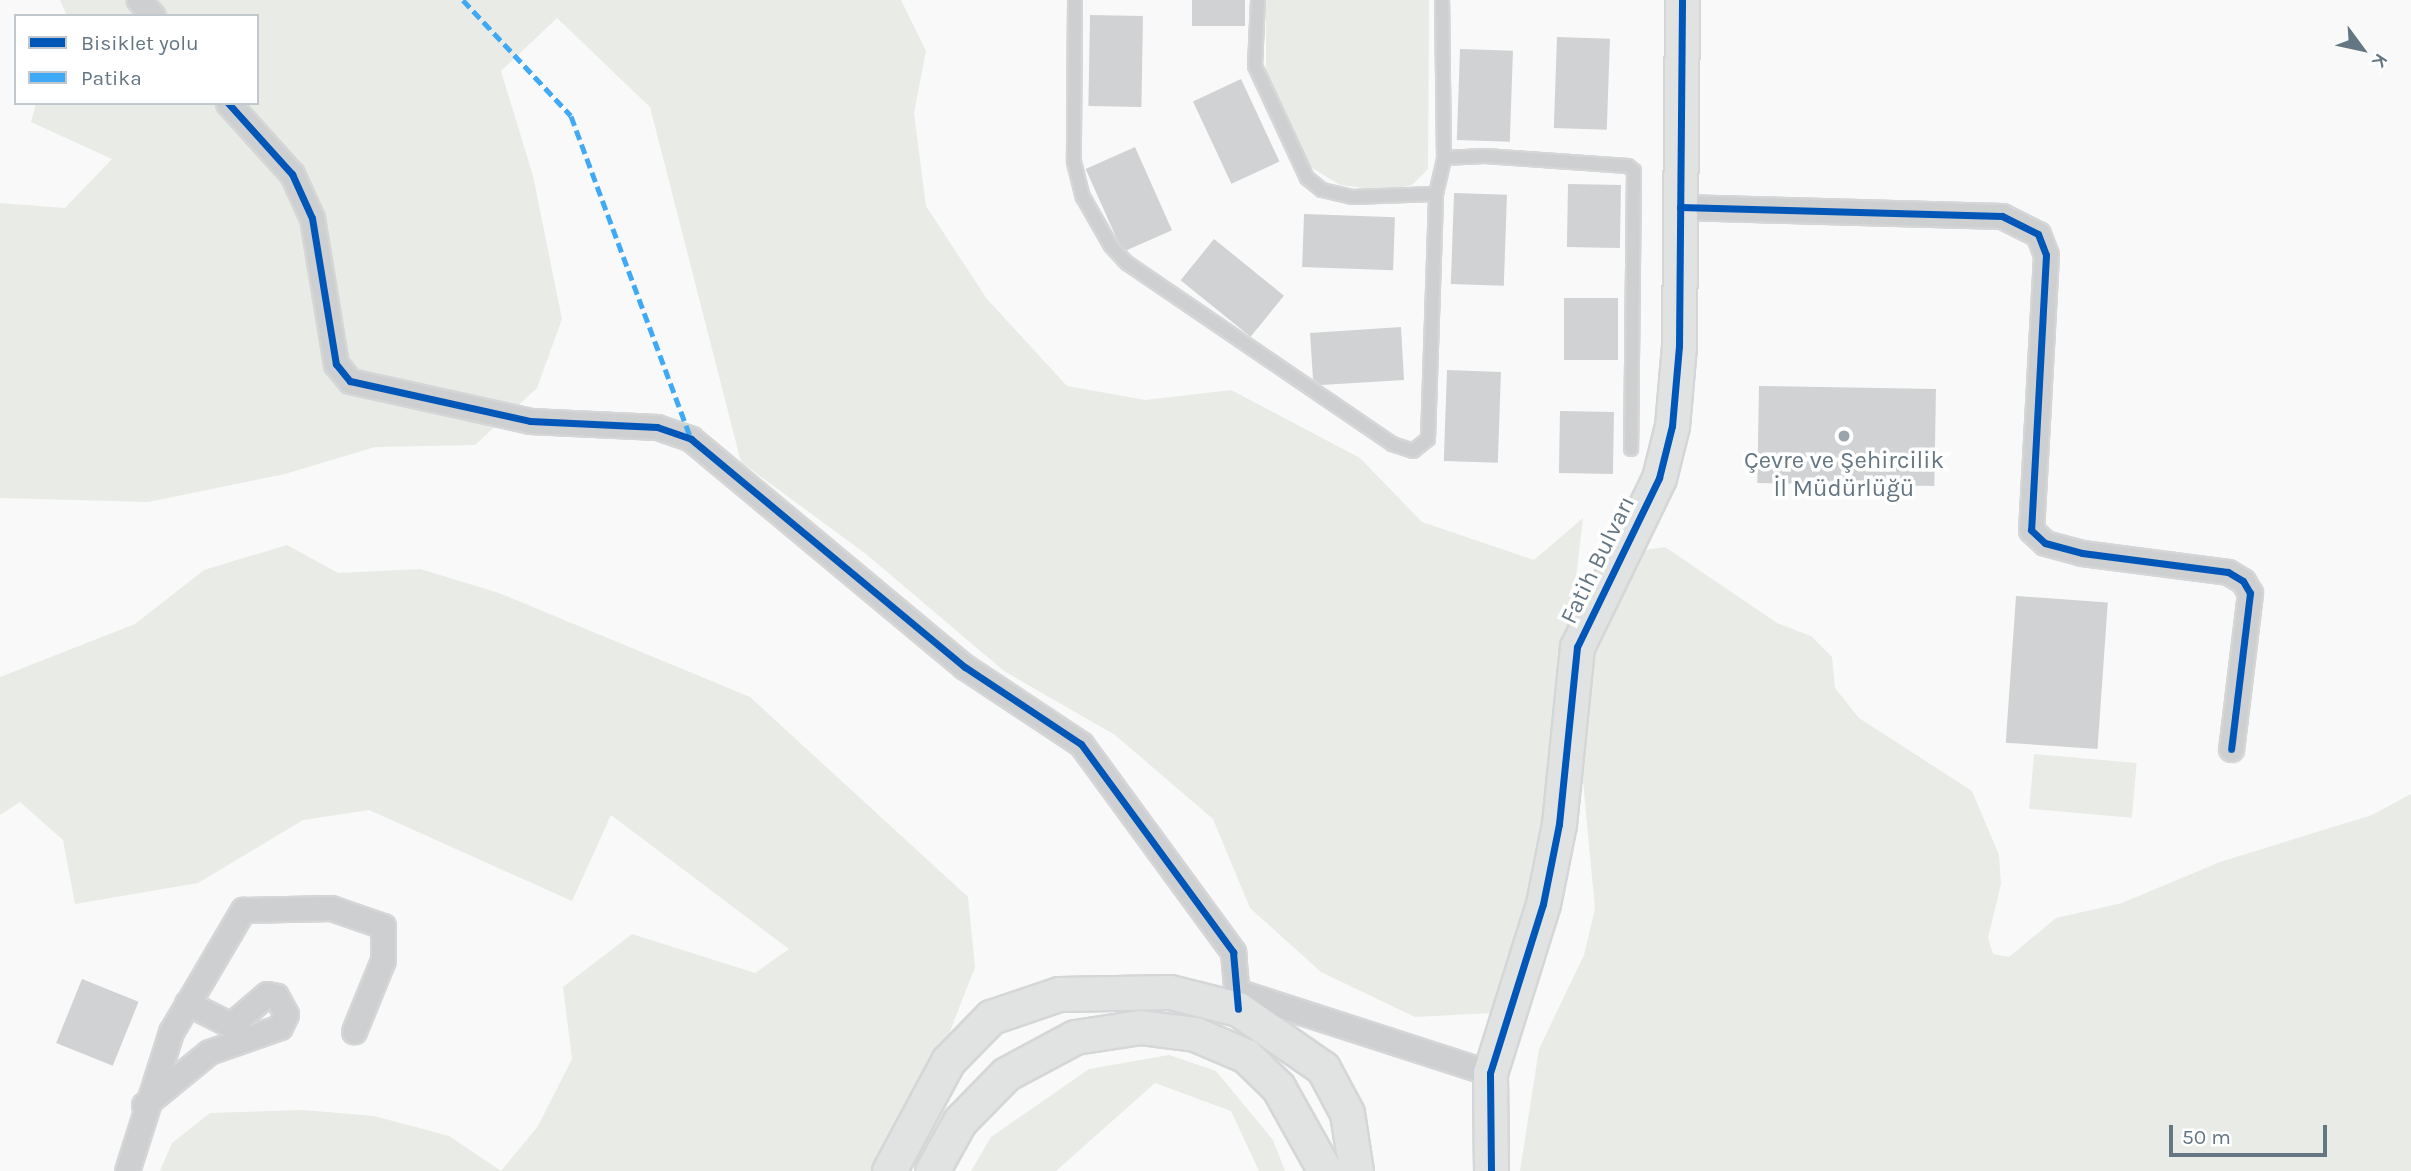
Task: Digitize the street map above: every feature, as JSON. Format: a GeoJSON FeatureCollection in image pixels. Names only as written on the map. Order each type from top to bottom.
{"type":"FeatureCollection","features":[{"type":"Feature","properties":{"kind":"street"},"geometry":{"type":"LineString","coordinates":[[139,0],[151,14]]}},
{"type":"Feature","properties":{"kind":"street","name":"Fatih Bulvarı"},"geometry":{"type":"LineString","coordinates":[[1491,1171],[1490,1073],[1544,904],[1559,824],[1577,647],[1659,478],[1672,426],[1680,207],[1682,0]]}},
{"type":"Feature","properties":{"kind":"street"},"geometry":{"type":"LineString","coordinates":[[230,105],[292,174],[312,218],[336,364],[350,381],[530,421],[657,427],[691,439],[965,667],[1081,744],[1203,904],[1233,952],[1237,1000],[1323,1068],[1347,1113],[1356,1171]]}},
{"type":"Feature","properties":{"kind":"street"},"geometry":{"type":"LineString","coordinates":[[1680,207],[2002,216],[2038,234],[2046,256],[2031,530],[2045,543],[2082,553],[2228,572],[2243,582],[2250,593],[2231,749]]}},
{"type":"Feature","properties":{"kind":"street"},"geometry":{"type":"LineString","coordinates":[[127,1171],[144,1105],[187,1003],[243,910],[331,908],[383,926],[383,960],[354,1031]]}},
{"type":"Feature","properties":{"kind":"street"},"geometry":{"type":"LineString","coordinates":[[889,1171],[948,1061],[991,1017],[1059,995],[1170,992],[1237,1000],[1490,1073]]}},
{"type":"Feature","properties":{"kind":"street"},"geometry":{"type":"LineString","coordinates":[[144,1105],[209,1052],[280,1027],[286,1014],[276,996],[267,994],[231,1025],[187,1003]]}},
{"type":"Feature","properties":{"kind":"street"},"geometry":{"type":"LineString","coordinates":[[932,1171],[960,1121],[1006,1074],[1075,1037],[1140,1027],[1195,1034],[1246,1056],[1278,1087],[1325,1171]]}},
{"type":"Feature","properties":{"kind":"lane"},"geometry":{"type":"LineString","coordinates":[[1075,0],[1074,162],[1083,197],[1111,246],[1127,263],[1392,444],[1413,451],[1428,439],[1436,194],[1444,158],[1442,0]]}},
{"type":"Feature","properties":{"kind":"lane"},"geometry":{"type":"LineString","coordinates":[[1258,0],[1255,66],[1307,178],[1322,191],[1352,197],[1436,194]]}},
{"type":"Feature","properties":{"kind":"lane"},"geometry":{"type":"LineString","coordinates":[[1444,158],[1485,156],[1628,166],[1634,172],[1631,449]]}},
{"type":"Feature","properties":{"kind":"shaded area"},"geometry":{"type":"Polygon","coordinates":[[[60,0],[901,0],[926,51],[914,113],[926,206],[987,299],[1067,386],[1145,400],[1231,390],[1360,458],[1422,522],[1534,560],[1583,518],[1550,802],[1511,1012],[1415,1017],[1321,972],[1250,908],[1213,819],[1115,735],[1004,671],[866,554],[741,462],[650,107],[557,18],[501,71],[533,176],[562,319],[537,388],[475,445],[375,447],[285,474],[148,502],[0,498],[0,203],[65,208],[112,159],[31,122],[35,105],[259,105],[259,14],[66,14],[60,0]]]}},
{"type":"Feature","properties":{"kind":"shaded area"},"geometry":{"type":"Polygon","coordinates":[[[1266,0],[1429,0],[1428,169],[1412,185],[1389,191],[1340,185],[1309,166],[1266,75],[1266,0]]]}},
{"type":"Feature","properties":{"kind":"shaded area"},"geometry":{"type":"Polygon","coordinates":[[[287,545],[338,573],[420,569],[499,593],[750,697],[968,897],[975,967],[947,1039],[880,1171],[501,1171],[538,1126],[572,1059],[563,987],[632,934],[755,973],[789,949],[611,815],[572,901],[369,810],[303,820],[198,883],[75,904],[63,840],[20,802],[0,815],[0,677],[135,624],[204,570],[287,545]]]}},
{"type":"Feature","properties":{"kind":"shaded area"},"geometry":{"type":"Polygon","coordinates":[[[1665,547],[1777,623],[1811,636],[1832,657],[1835,688],[1859,718],[1972,791],[1999,855],[2001,884],[1988,938],[1993,954],[2009,957],[2056,918],[2122,903],[2220,862],[2372,815],[2411,794],[2411,1171],[1520,1171],[1539,1049],[1584,955],[1595,909],[1580,749],[1584,694],[1598,636],[1628,568],[1645,550],[1665,547]]]}},
{"type":"Feature","properties":{"kind":"shaded area"},"geometry":{"type":"Polygon","coordinates":[[[2034,754],[2137,763],[2132,818],[2029,809],[2034,754]]]}},
{"type":"Feature","properties":{"kind":"shaded area"},"geometry":{"type":"Polygon","coordinates":[[[1169,1055],[1216,1071],[1273,1140],[1285,1171],[1259,1171],[1231,1111],[1155,1083],[1056,1171],[971,1171],[991,1137],[1089,1069],[1169,1055]]]}},
{"type":"Feature","properties":{"kind":"shaded area"},"geometry":{"type":"Polygon","coordinates":[[[303,1110],[374,1116],[449,1136],[501,1171],[160,1171],[172,1143],[210,1113],[303,1110]]]}},
{"type":"Feature","properties":{"kind":"building"},"geometry":{"type":"Polygon","coordinates":[[[1192,0],[1245,0],[1245,26],[1192,26],[1192,0]]]}},
{"type":"Feature","properties":{"kind":"building"},"geometry":{"type":"Polygon","coordinates":[[[1090,15],[1143,16],[1141,107],[1088,106],[1090,15]]]}},
{"type":"Feature","properties":{"kind":"building"},"geometry":{"type":"Polygon","coordinates":[[[1557,37],[1610,39],[1607,130],[1554,128],[1557,37]]]}},
{"type":"Feature","properties":{"kind":"building"},"geometry":{"type":"Polygon","coordinates":[[[1460,49],[1513,51],[1510,142],[1457,140],[1460,49]]]}},
{"type":"Feature","properties":{"kind":"building"},"geometry":{"type":"Polygon","coordinates":[[[1241,79],[1279,161],[1231,184],[1193,101],[1241,79]]]}},
{"type":"Feature","properties":{"kind":"building"},"geometry":{"type":"Polygon","coordinates":[[[1135,147],[1172,230],[1123,252],[1086,169],[1135,147]]]}},
{"type":"Feature","properties":{"kind":"building"},"geometry":{"type":"Polygon","coordinates":[[[1568,184],[1621,185],[1620,248],[1567,247],[1568,184]]]}},
{"type":"Feature","properties":{"kind":"building"},"geometry":{"type":"Polygon","coordinates":[[[1454,193],[1507,195],[1504,286],[1451,284],[1454,193]]]}},
{"type":"Feature","properties":{"kind":"building"},"geometry":{"type":"Polygon","coordinates":[[[1304,214],[1395,217],[1393,270],[1302,267],[1304,214]]]}},
{"type":"Feature","properties":{"kind":"building"},"geometry":{"type":"Polygon","coordinates":[[[1214,239],[1284,296],[1251,337],[1181,280],[1214,239]]]}},
{"type":"Feature","properties":{"kind":"building"},"geometry":{"type":"Polygon","coordinates":[[[1564,298],[1618,298],[1618,360],[1564,360],[1564,298]]]}},
{"type":"Feature","properties":{"kind":"building"},"geometry":{"type":"Polygon","coordinates":[[[1401,327],[1404,380],[1321,385],[1313,379],[1310,333],[1401,327]]]}},
{"type":"Feature","properties":{"kind":"building"},"geometry":{"type":"Polygon","coordinates":[[[1447,370],[1501,372],[1498,463],[1444,461],[1447,370]]]}},
{"type":"Feature","properties":{"kind":"building","name":"Çevre ve Şehircilik İl Müdürlüğü"},"geometry":{"type":"Polygon","coordinates":[[[1759,386],[1936,389],[1934,486],[1757,483],[1759,386]]]}},
{"type":"Feature","properties":{"kind":"building"},"geometry":{"type":"Polygon","coordinates":[[[1560,411],[1614,412],[1613,474],[1559,473],[1560,411]]]}},
{"type":"Feature","properties":{"kind":"building"},"geometry":{"type":"Polygon","coordinates":[[[2016,596],[2108,602],[2098,749],[2006,743],[2016,596]]]}},
{"type":"Feature","properties":{"kind":"building"},"geometry":{"type":"Polygon","coordinates":[[[82,979],[139,1002],[113,1066],[56,1043],[82,979]]]}},
{"type":"Feature","properties":{"kind":"marked path"},"geometry":{"type":"LineString","coordinates":[[463,0],[571,116],[691,439]]}},
{"type":"Feature","properties":{"kind":"cycle path"},"geometry":{"type":"LineString","coordinates":[[1491,1171],[1490,1073],[1543,904],[1559,824],[1577,647],[1659,478],[1672,426],[1679,346],[1682,0]]}},
{"type":"Feature","properties":{"kind":"cycle path"},"geometry":{"type":"LineString","coordinates":[[230,105],[292,174],[312,218],[336,364],[350,381],[530,421],[657,427],[691,439],[965,667],[1081,744],[1233,952],[1238,1009]]}},
{"type":"Feature","properties":{"kind":"cycle path"},"geometry":{"type":"LineString","coordinates":[[1680,207],[2002,216],[2038,234],[2046,255],[2031,530],[2045,543],[2082,553],[2228,572],[2243,581],[2250,593],[2231,749]]}},
{"type":"Feature","properties":{"kind":"place","name":"Çevre ve Şehircilik İl Müdürlüğü"},"geometry":{"type":"Point","coordinates":[1844,436]}}]}
